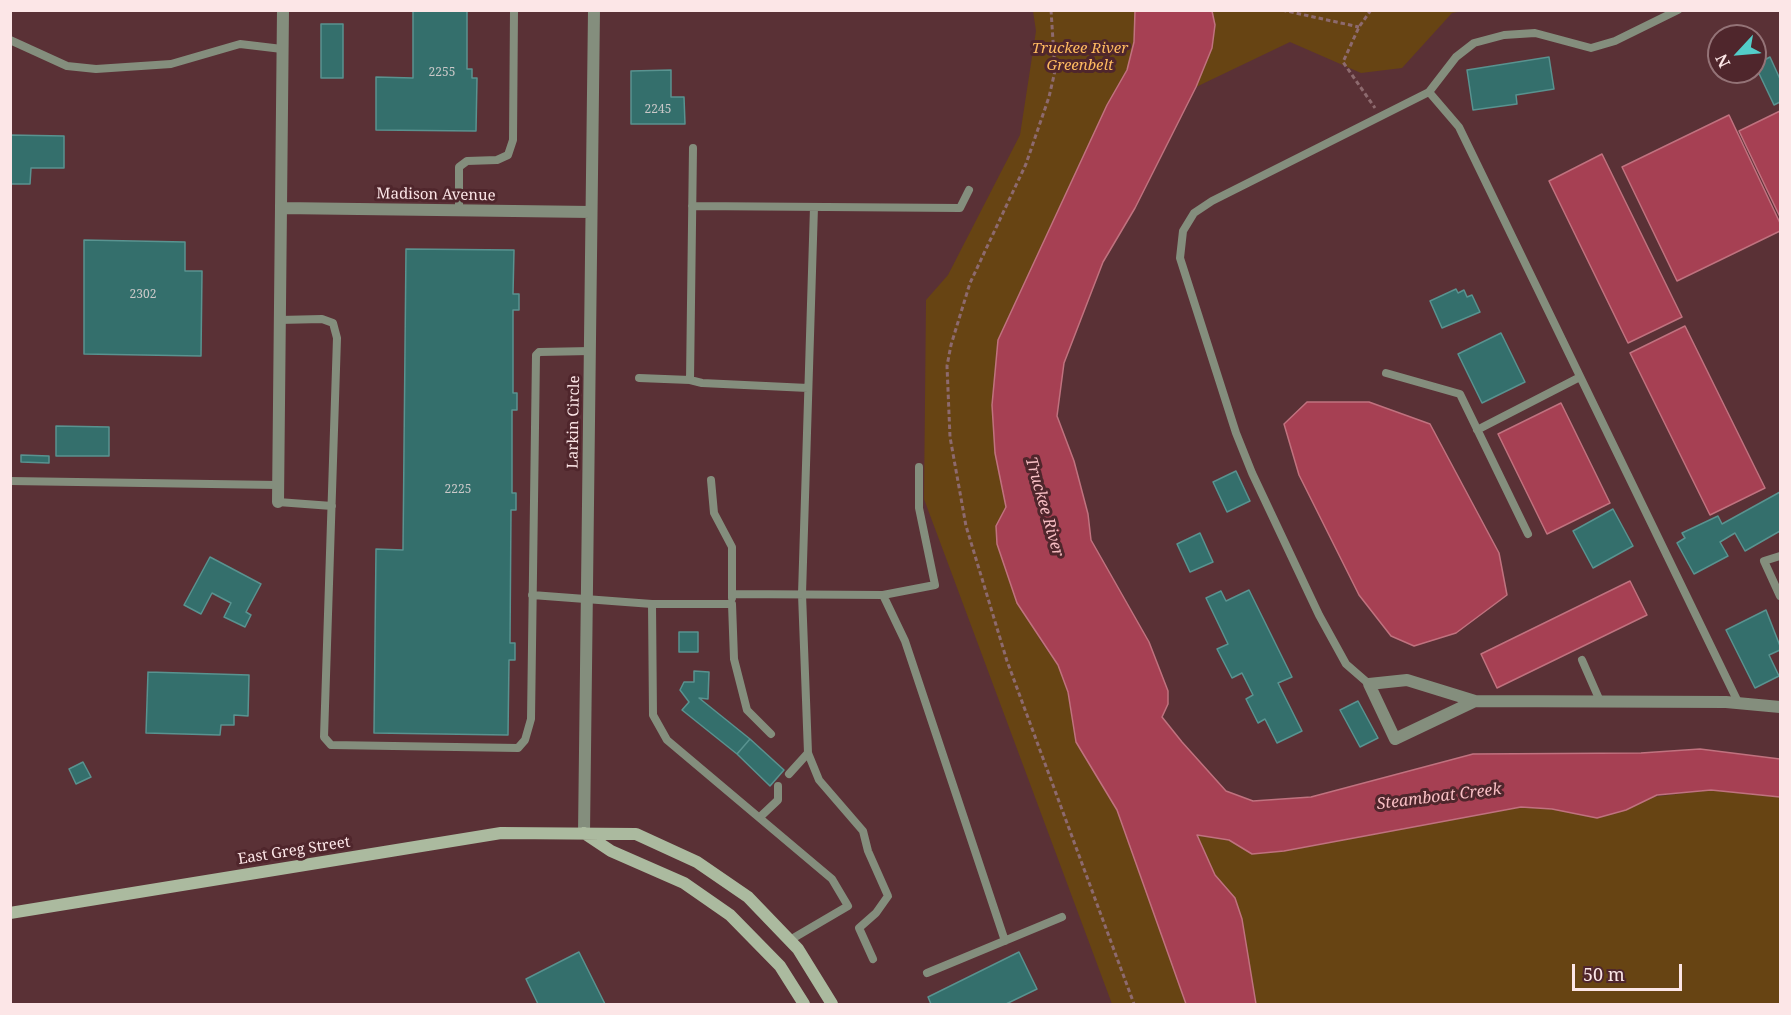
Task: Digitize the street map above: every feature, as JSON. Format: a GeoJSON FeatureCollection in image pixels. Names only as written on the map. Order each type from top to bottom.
{"type":"FeatureCollection","features":[{"type":"Feature","properties":{"kind":"main road","name":"East Greg Street"},"geometry":{"type":"LineString","coordinates":[[10,913],[461,838],[529,832],[636,834],[687,856],[748,897],[790,940],[818,977],[832,1005]]}},
{"type":"Feature","properties":{"kind":"main road"},"geometry":{"type":"LineString","coordinates":[[584,834],[610,851],[684,883],[730,915],[780,966],[804,1005]]}},
{"type":"Feature","properties":{"kind":"street"},"geometry":{"type":"LineString","coordinates":[[278,502],[283,10]]}},
{"type":"Feature","properties":{"kind":"street","name":"Larkin Circle"},"geometry":{"type":"LineString","coordinates":[[584,834],[594,10]]}},
{"type":"Feature","properties":{"kind":"street","name":"Madison Avenue"},"geometry":{"type":"LineString","coordinates":[[281,208],[591,212]]}},
{"type":"Feature","properties":{"kind":"street"},"geometry":{"type":"LineString","coordinates":[[1475,701],[1395,739],[1369,684],[1407,680],[1475,701],[1737,702],[1780,707]]}},
{"type":"Feature","properties":{"kind":"lane"},"geometry":{"type":"LineString","coordinates":[[459,211],[459,167],[467,161],[497,160],[508,155],[513,140],[514,10]]}},
{"type":"Feature","properties":{"kind":"lane"},"geometry":{"type":"LineString","coordinates":[[1369,684],[1346,664],[1319,615],[1252,473],[1236,433],[1180,258],[1183,231],[1194,213],[1212,201],[1429,92],[1456,57],[1474,43],[1504,35],[1535,33],[1591,48],[1615,41],[1678,10]]}},
{"type":"Feature","properties":{"kind":"lane"},"geometry":{"type":"LineString","coordinates":[[10,40],[67,66],[96,69],[171,64],[240,44],[282,49]]}},
{"type":"Feature","properties":{"kind":"lane"},"geometry":{"type":"LineString","coordinates":[[1429,92],[1459,127],[1737,702]]}},
{"type":"Feature","properties":{"kind":"lane"},"geometry":{"type":"LineString","coordinates":[[690,380],[693,148]]}},
{"type":"Feature","properties":{"kind":"lane"},"geometry":{"type":"LineString","coordinates":[[692,206],[960,208],[969,190]]}},
{"type":"Feature","properties":{"kind":"lane"},"geometry":{"type":"LineString","coordinates":[[814,207],[802,594],[808,753],[819,780],[863,831],[868,850],[888,896],[876,913],[860,928],[873,959]]}},
{"type":"Feature","properties":{"kind":"lane"},"geometry":{"type":"LineString","coordinates":[[279,320],[322,319],[333,323],[337,338],[324,737],[331,745],[518,748],[525,740],[531,719],[536,355],[539,352],[590,351]]}},
{"type":"Feature","properties":{"kind":"lane"},"geometry":{"type":"LineString","coordinates":[[1386,373],[1460,394],[1528,534]]}},
{"type":"Feature","properties":{"kind":"lane"},"geometry":{"type":"LineString","coordinates":[[1477,430],[1580,377]]}},
{"type":"Feature","properties":{"kind":"lane"},"geometry":{"type":"LineString","coordinates":[[639,378],[808,388]]}},
{"type":"Feature","properties":{"kind":"lane"},"geometry":{"type":"LineString","coordinates":[[732,594],[883,595],[934,585],[919,508],[919,467]]}},
{"type":"Feature","properties":{"kind":"lane"},"geometry":{"type":"LineString","coordinates":[[711,480],[714,513],[732,547],[734,659],[747,710],[771,734]]}},
{"type":"Feature","properties":{"kind":"lane"},"geometry":{"type":"LineString","coordinates":[[10,481],[278,485]]}},
{"type":"Feature","properties":{"kind":"lane"},"geometry":{"type":"LineString","coordinates":[[278,502],[332,506]]}},
{"type":"Feature","properties":{"kind":"lane"},"geometry":{"type":"LineString","coordinates":[[1780,556],[1764,561],[1780,596]]}},
{"type":"Feature","properties":{"kind":"lane"},"geometry":{"type":"LineString","coordinates":[[532,595],[652,604],[732,604]]}},
{"type":"Feature","properties":{"kind":"lane"},"geometry":{"type":"LineString","coordinates":[[883,595],[904,641],[1005,941]]}},
{"type":"Feature","properties":{"kind":"lane"},"geometry":{"type":"LineString","coordinates":[[652,604],[653,715],[667,740],[832,879],[848,906],[790,940]]}},
{"type":"Feature","properties":{"kind":"lane"},"geometry":{"type":"LineString","coordinates":[[1582,660],[1600,701]]}},
{"type":"Feature","properties":{"kind":"lane"},"geometry":{"type":"LineString","coordinates":[[789,774],[808,753]]}},
{"type":"Feature","properties":{"kind":"lane"},"geometry":{"type":"LineString","coordinates":[[760,817],[778,800],[778,786]]}},
{"type":"Feature","properties":{"kind":"lane"},"geometry":{"type":"LineString","coordinates":[[927,973],[1062,917]]}},
{"type":"Feature","properties":{"kind":"path"},"geometry":{"type":"LineString","coordinates":[[1051,10],[1054,71],[1049,97],[1026,164],[970,283],[951,345],[948,366],[950,437],[966,526],[1007,661],[1134,1005]]}},
{"type":"Feature","properties":{"kind":"path"},"geometry":{"type":"LineString","coordinates":[[1282,10],[1359,27]]}},
{"type":"Feature","properties":{"kind":"path"},"geometry":{"type":"LineString","coordinates":[[1371,10],[1359,27],[1343,62],[1375,108]]}},
{"type":"Feature","properties":{"kind":"green space","name":"Truckee River Greenbelt"},"geometry":{"type":"Polygon","coordinates":[[[1033,11],[1135,11],[1134,42],[1127,70],[1107,105],[998,340],[995,453],[1006,507],[996,526],[1040,640],[1058,665],[1068,692],[1076,742],[1117,810],[1186,1004],[1112,1004],[924,499],[926,300],[948,275],[1020,135],[1036,31],[1033,11]]]}},
{"type":"Feature","properties":{"kind":"green space"},"geometry":{"type":"Polygon","coordinates":[[[1212,11],[1463,11],[1452,13],[1402,68],[1361,73],[1290,42],[1196,87],[1212,48],[1215,25],[1212,11]]]}},
{"type":"Feature","properties":{"kind":"green space"},"geometry":{"type":"Polygon","coordinates":[[[1711,790],[1780,797],[1780,1004],[1256,1004],[1235,898],[1215,875],[1196,835],[1229,840],[1252,854],[1284,851],[1521,807],[1552,809],[1711,790]]]}},
{"type":"Feature","properties":{"kind":"water"},"geometry":{"type":"Polygon","coordinates":[[[1135,11],[1212,11],[1215,25],[1212,48],[1196,87],[1135,208],[1103,262],[1064,363],[1057,416],[1074,461],[1088,514],[1091,540],[1149,642],[1168,691],[1168,704],[1162,717],[1182,742],[1226,791],[1253,801],[1311,797],[1473,754],[1641,753],[1700,749],[1780,759],[1780,797],[1711,790],[1657,795],[1626,810],[1597,818],[1552,809],[1521,807],[1284,851],[1252,854],[1229,840],[1197,835],[1215,875],[1235,898],[1242,919],[1256,1004],[1186,1004],[1117,810],[1076,742],[1068,692],[1058,665],[1017,603],[997,544],[996,526],[1006,507],[995,453],[992,405],[998,340],[1107,105],[1127,70],[1134,42],[1135,11]]]}},
{"type":"Feature","properties":{"kind":"water"},"geometry":{"type":"Polygon","coordinates":[[[1780,111],[1780,217],[1739,131],[1780,111]]]}},
{"type":"Feature","properties":{"kind":"water"},"geometry":{"type":"Polygon","coordinates":[[[1729,115],[1780,223],[1780,231],[1677,281],[1622,167],[1729,115]]]}},
{"type":"Feature","properties":{"kind":"water"},"geometry":{"type":"Polygon","coordinates":[[[1602,154],[1682,317],[1628,343],[1549,181],[1602,154]]]}},
{"type":"Feature","properties":{"kind":"water"},"geometry":{"type":"Polygon","coordinates":[[[1685,326],[1765,488],[1710,515],[1630,353],[1685,326]]]}},
{"type":"Feature","properties":{"kind":"water"},"geometry":{"type":"Polygon","coordinates":[[[1307,402],[1369,402],[1430,424],[1499,553],[1507,595],[1456,633],[1414,646],[1391,636],[1359,595],[1299,475],[1284,424],[1307,402]]]}},
{"type":"Feature","properties":{"kind":"water"},"geometry":{"type":"Polygon","coordinates":[[[1561,403],[1610,503],[1547,534],[1498,434],[1561,403]]]}},
{"type":"Feature","properties":{"kind":"water"},"geometry":{"type":"Polygon","coordinates":[[[1630,581],[1647,615],[1497,688],[1481,654],[1630,581]]]}},
{"type":"Feature","properties":{"kind":"building"},"geometry":{"type":"Polygon","coordinates":[[[413,10],[467,10],[467,69],[472,69],[472,78],[477,78],[476,131],[376,130],[376,77],[413,78],[413,10]]]}},
{"type":"Feature","properties":{"kind":"building"},"geometry":{"type":"Polygon","coordinates":[[[321,24],[343,24],[343,78],[321,78],[321,24]]]}},
{"type":"Feature","properties":{"kind":"building"},"geometry":{"type":"Polygon","coordinates":[[[1549,57],[1554,89],[1516,95],[1517,104],[1473,110],[1467,70],[1549,57]]]}},
{"type":"Feature","properties":{"kind":"building"},"geometry":{"type":"Polygon","coordinates":[[[1770,57],[1780,79],[1780,102],[1774,105],[1764,84],[1767,84],[1767,59],[1770,57]]]}},
{"type":"Feature","properties":{"kind":"building"},"geometry":{"type":"Polygon","coordinates":[[[671,70],[671,97],[684,97],[685,124],[631,124],[631,71],[671,70]]]}},
{"type":"Feature","properties":{"kind":"building"},"geometry":{"type":"Polygon","coordinates":[[[10,135],[64,136],[64,168],[31,168],[30,184],[10,184],[10,135]]]}},
{"type":"Feature","properties":{"kind":"building"},"geometry":{"type":"Polygon","coordinates":[[[84,240],[185,242],[185,271],[202,271],[201,356],[84,354],[84,240]]]}},
{"type":"Feature","properties":{"kind":"building"},"geometry":{"type":"Polygon","coordinates":[[[406,249],[514,250],[513,294],[519,294],[519,310],[513,310],[513,393],[517,393],[517,410],[512,410],[512,493],[516,493],[516,510],[511,510],[510,643],[515,643],[515,660],[509,660],[508,735],[374,733],[376,549],[403,550],[406,249]]]}},
{"type":"Feature","properties":{"kind":"building"},"geometry":{"type":"Polygon","coordinates":[[[1456,289],[1458,293],[1464,290],[1467,297],[1472,295],[1480,312],[1442,328],[1430,301],[1456,289]]]}},
{"type":"Feature","properties":{"kind":"building"},"geometry":{"type":"Polygon","coordinates":[[[1501,333],[1525,382],[1482,403],[1458,354],[1501,333]]]}},
{"type":"Feature","properties":{"kind":"building"},"geometry":{"type":"Polygon","coordinates":[[[56,426],[109,427],[109,456],[56,456],[56,426]]]}},
{"type":"Feature","properties":{"kind":"building"},"geometry":{"type":"Polygon","coordinates":[[[21,455],[49,456],[49,463],[21,462],[21,455]]]}},
{"type":"Feature","properties":{"kind":"building"},"geometry":{"type":"Polygon","coordinates":[[[1236,471],[1250,501],[1227,512],[1213,482],[1236,471]]]}},
{"type":"Feature","properties":{"kind":"building"},"geometry":{"type":"Polygon","coordinates":[[[1780,492],[1780,531],[1745,551],[1735,533],[1720,542],[1728,556],[1694,574],[1677,543],[1685,538],[1682,533],[1718,516],[1722,524],[1780,492]]]}},
{"type":"Feature","properties":{"kind":"building"},"geometry":{"type":"Polygon","coordinates":[[[1613,509],[1633,546],[1593,568],[1573,531],[1613,509]]]}},
{"type":"Feature","properties":{"kind":"building"},"geometry":{"type":"Polygon","coordinates":[[[1200,533],[1213,562],[1190,572],[1177,544],[1200,533]]]}},
{"type":"Feature","properties":{"kind":"building"},"geometry":{"type":"Polygon","coordinates":[[[210,557],[261,584],[246,612],[251,615],[245,627],[224,617],[231,603],[212,593],[201,614],[184,605],[210,557]]]}},
{"type":"Feature","properties":{"kind":"building"},"geometry":{"type":"Polygon","coordinates":[[[1249,590],[1292,677],[1278,683],[1302,731],[1277,743],[1265,719],[1258,723],[1246,699],[1253,695],[1242,673],[1232,678],[1217,649],[1228,644],[1206,598],[1221,591],[1226,601],[1249,590]]]}},
{"type":"Feature","properties":{"kind":"building"},"geometry":{"type":"Polygon","coordinates":[[[1766,610],[1780,646],[1780,650],[1769,655],[1779,676],[1755,688],[1726,630],[1766,610]]]}},
{"type":"Feature","properties":{"kind":"building"},"geometry":{"type":"Polygon","coordinates":[[[679,632],[698,632],[698,652],[679,652],[679,632]]]}},
{"type":"Feature","properties":{"kind":"building"},"geometry":{"type":"Polygon","coordinates":[[[694,671],[709,672],[708,699],[699,698],[750,739],[737,754],[682,710],[689,702],[680,690],[684,682],[694,682],[694,671]]]}},
{"type":"Feature","properties":{"kind":"building"},"geometry":{"type":"Polygon","coordinates":[[[148,672],[249,675],[248,716],[234,715],[234,725],[221,725],[220,735],[146,733],[148,672]]]}},
{"type":"Feature","properties":{"kind":"building"},"geometry":{"type":"Polygon","coordinates":[[[1358,701],[1378,738],[1360,747],[1340,710],[1358,701]]]}},
{"type":"Feature","properties":{"kind":"building"},"geometry":{"type":"Polygon","coordinates":[[[750,739],[784,770],[770,786],[737,754],[750,739]]]}},
{"type":"Feature","properties":{"kind":"building"},"geometry":{"type":"Polygon","coordinates":[[[83,762],[91,777],[76,784],[69,769],[83,762]]]}},
{"type":"Feature","properties":{"kind":"building"},"geometry":{"type":"Polygon","coordinates":[[[579,952],[605,1004],[538,1004],[526,979],[579,952]]]}},
{"type":"Feature","properties":{"kind":"building"},"geometry":{"type":"Polygon","coordinates":[[[1019,952],[1037,989],[1006,1004],[931,1004],[928,997],[1019,952]]]}},
{"type":"Feature","properties":{"kind":"water label","name":"Truckee River"},"geometry":{"type":"Point","coordinates":[1044,507]}},
{"type":"Feature","properties":{"kind":"water label","name":"Steamboat Creek"},"geometry":{"type":"Point","coordinates":[1439,797]}}]}
